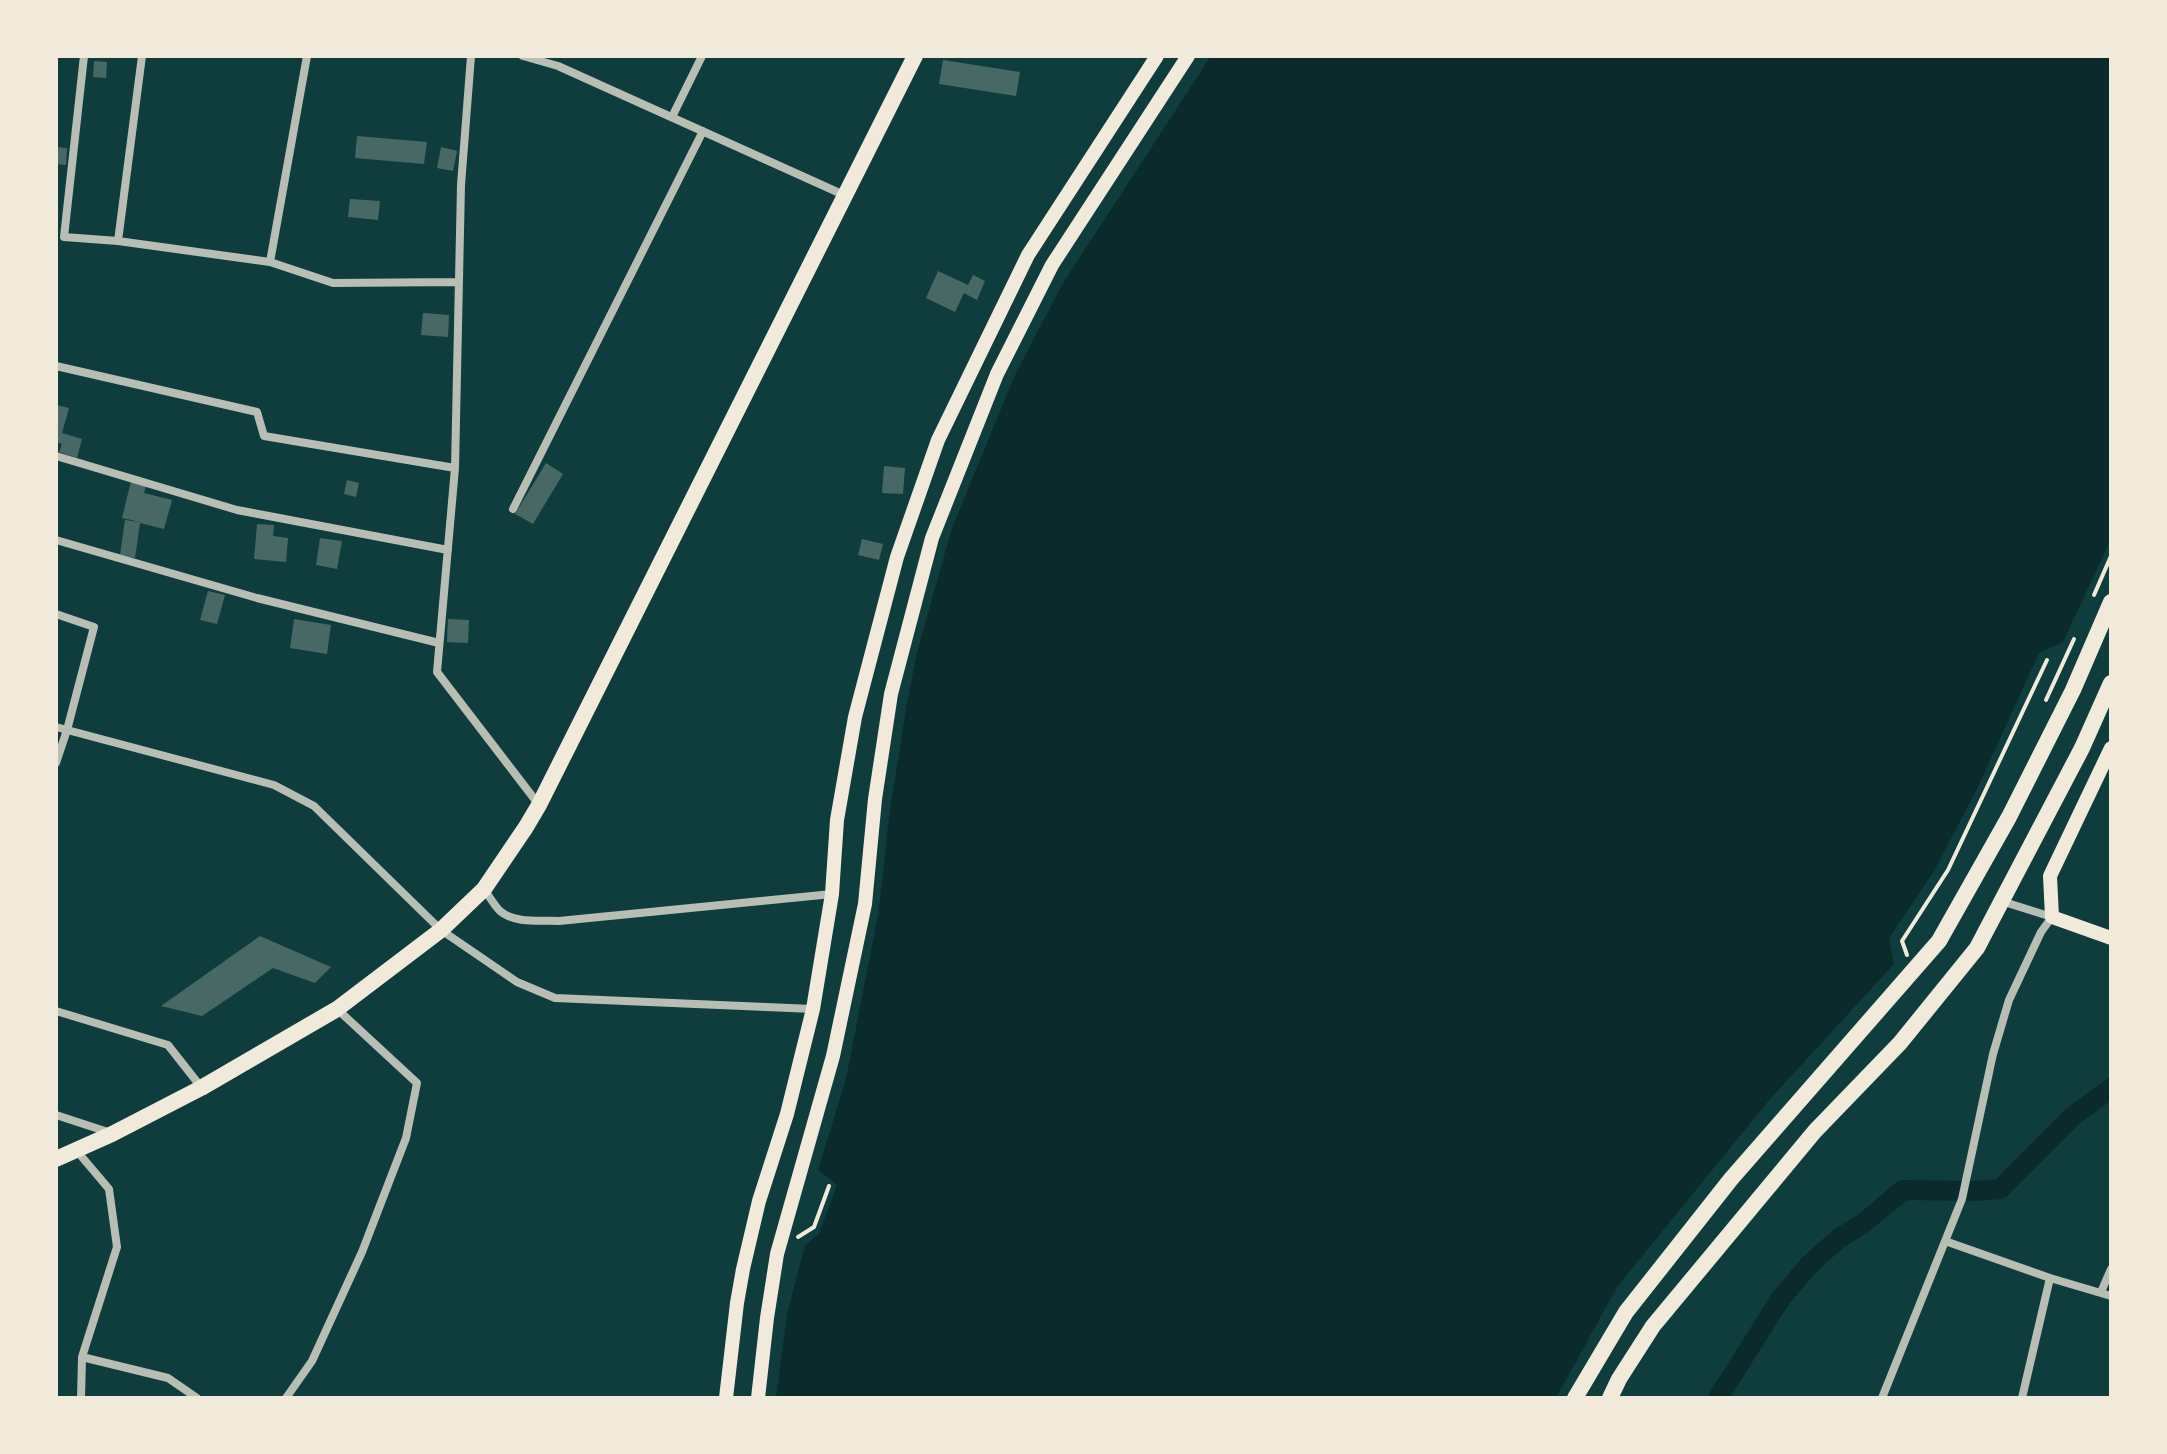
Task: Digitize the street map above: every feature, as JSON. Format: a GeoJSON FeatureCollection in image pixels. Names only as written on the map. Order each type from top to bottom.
{"type":"FeatureCollection","features":[{"type":"Feature","properties":{"kind":"main road"},"geometry":{"type":"LineString","coordinates":[[56,1159],[201,1088],[337,1009],[441,930],[484,889],[539,805],[915,56]]}},
{"type":"Feature","properties":{"kind":"main road"},"geometry":{"type":"LineString","coordinates":[[726,1398],[743,1269],[813,1009],[832,894],[837,820],[855,717],[897,557],[938,440],[1028,255],[1157,56]]}},
{"type":"Feature","properties":{"kind":"main road"},"geometry":{"type":"LineString","coordinates":[[758,1398],[777,1254],[833,1056],[865,904],[875,799],[891,694],[932,538],[997,374],[1052,265],[1188,56]]}},
{"type":"Feature","properties":{"kind":"main road"},"geometry":{"type":"LineString","coordinates":[[1575,1398],[1626,1312],[1721,1191],[1939,941],[2009,817],[2073,690],[2111,602]]}},
{"type":"Feature","properties":{"kind":"main road"},"geometry":{"type":"LineString","coordinates":[[1610,1398],[1653,1326],[1815,1131],[1900,1043],[1977,948],[2082,748],[2111,683]]}},
{"type":"Feature","properties":{"kind":"main road"},"geometry":{"type":"LineString","coordinates":[[2111,748],[2050,876],[2052,917],[2111,938]]}},
{"type":"Feature","properties":{"kind":"street"},"geometry":{"type":"LineString","coordinates":[[84,56],[60,236],[270,262],[333,283],[459,282]]}},
{"type":"Feature","properties":{"kind":"street"},"geometry":{"type":"LineString","coordinates":[[118,241],[142,56]]}},
{"type":"Feature","properties":{"kind":"street"},"geometry":{"type":"LineString","coordinates":[[270,262],[307,56]]}},
{"type":"Feature","properties":{"kind":"street"},"geometry":{"type":"LineString","coordinates":[[471,56],[461,185],[455,468],[437,672],[539,805]]}},
{"type":"Feature","properties":{"kind":"street"},"geometry":{"type":"LineString","coordinates":[[523,56],[558,66],[844,195]]}},
{"type":"Feature","properties":{"kind":"street"},"geometry":{"type":"LineString","coordinates":[[672,117],[702,56]]}},
{"type":"Feature","properties":{"kind":"street"},"geometry":{"type":"LineString","coordinates":[[513,509],[703,131]]}},
{"type":"Feature","properties":{"kind":"street"},"geometry":{"type":"LineString","coordinates":[[56,366],[257,412],[264,436],[455,468]]}},
{"type":"Feature","properties":{"kind":"street"},"geometry":{"type":"LineString","coordinates":[[56,456],[237,510],[448,550]]}},
{"type":"Feature","properties":{"kind":"street"},"geometry":{"type":"LineString","coordinates":[[56,540],[257,598],[439,643]]}},
{"type":"Feature","properties":{"kind":"street"},"geometry":{"type":"LineString","coordinates":[[56,614],[94,627],[56,763]]}},
{"type":"Feature","properties":{"kind":"street"},"geometry":{"type":"LineString","coordinates":[[56,727],[274,785],[314,806],[441,930],[517,982],[555,998],[813,1009]]}},
{"type":"Feature","properties":{"kind":"street"},"geometry":{"type":"LineString","coordinates":[[484,889],[501,912],[525,920],[559,921],[832,894]]}},
{"type":"Feature","properties":{"kind":"street"},"geometry":{"type":"LineString","coordinates":[[1882,1398],[1962,1199],[1993,1054],[2009,1000],[2041,932],[2052,917],[2001,901]]}},
{"type":"Feature","properties":{"kind":"street"},"geometry":{"type":"LineString","coordinates":[[286,1398],[312,1361],[362,1252],[406,1138],[417,1083],[337,1009]]}},
{"type":"Feature","properties":{"kind":"street"},"geometry":{"type":"LineString","coordinates":[[56,1011],[168,1045],[201,1088]]}},
{"type":"Feature","properties":{"kind":"street"},"geometry":{"type":"LineString","coordinates":[[56,1115],[112,1134]]}},
{"type":"Feature","properties":{"kind":"street"},"geometry":{"type":"LineString","coordinates":[[76,1149],[109,1189],[117,1247],[82,1357],[81,1398]]}},
{"type":"Feature","properties":{"kind":"street"},"geometry":{"type":"LineString","coordinates":[[1945,1241],[2111,1296]]}},
{"type":"Feature","properties":{"kind":"street"},"geometry":{"type":"LineString","coordinates":[[2101,1292],[2111,1269]]}},
{"type":"Feature","properties":{"kind":"street"},"geometry":{"type":"LineString","coordinates":[[2022,1398],[2050,1278]]}},
{"type":"Feature","properties":{"kind":"street"},"geometry":{"type":"LineString","coordinates":[[82,1357],[168,1378],[197,1398]]}},
{"type":"Feature","properties":{"kind":"path"},"geometry":{"type":"LineString","coordinates":[[2092,599],[2111,556]]}},
{"type":"Feature","properties":{"kind":"path"},"geometry":{"type":"LineString","coordinates":[[2041,712],[2079,627]]}},
{"type":"Feature","properties":{"kind":"path"},"geometry":{"type":"LineString","coordinates":[[1917,944],[1908,957],[1902,941],[1948,870],[2047,660]]}},
{"type":"Feature","properties":{"kind":"path"},"geometry":{"type":"LineString","coordinates":[[789,1242],[814,1227],[829,1186]]}},
{"type":"Feature","properties":{"kind":"water"},"geometry":{"type":"Polygon","coordinates":[[[1211,56],[2111,56],[2111,539],[2063,642],[2039,653],[1977,789],[1934,871],[1889,938],[1894,964],[1770,1099],[1617,1287],[1556,1398],[776,1398],[787,1315],[805,1245],[819,1234],[837,1185],[818,1170],[846,1079],[879,910],[889,816],[917,652],[952,528],[1015,375],[1063,283],[1211,56]]]}},
{"type":"Feature","properties":{"kind":"building"},"geometry":{"type":"Polygon","coordinates":[[[943,60],[1020,72],[1016,96],[939,84],[943,60]]]}},
{"type":"Feature","properties":{"kind":"building"},"geometry":{"type":"Polygon","coordinates":[[[94,61],[107,62],[106,78],[93,77],[94,61]]]}},
{"type":"Feature","properties":{"kind":"building"},"geometry":{"type":"Polygon","coordinates":[[[357,136],[427,142],[424,164],[355,158],[357,136]]]}},
{"type":"Feature","properties":{"kind":"building"},"geometry":{"type":"Polygon","coordinates":[[[56,147],[67,148],[66,165],[56,164],[56,147]]]}},
{"type":"Feature","properties":{"kind":"building"},"geometry":{"type":"Polygon","coordinates":[[[441,147],[457,151],[453,171],[437,168],[441,147]]]}},
{"type":"Feature","properties":{"kind":"building"},"geometry":{"type":"Polygon","coordinates":[[[350,199],[380,201],[378,220],[348,217],[350,199]]]}},
{"type":"Feature","properties":{"kind":"building"},"geometry":{"type":"Polygon","coordinates":[[[938,271],[968,285],[973,275],[985,281],[977,300],[964,293],[955,312],[926,298],[938,271]]]}},
{"type":"Feature","properties":{"kind":"building"},"geometry":{"type":"Polygon","coordinates":[[[423,313],[449,315],[448,337],[421,335],[423,313]]]}},
{"type":"Feature","properties":{"kind":"building"},"geometry":{"type":"Polygon","coordinates":[[[56,405],[69,408],[62,433],[82,439],[77,458],[59,452],[62,444],[56,442],[56,405]]]}},
{"type":"Feature","properties":{"kind":"building"},"geometry":{"type":"Polygon","coordinates":[[[546,463],[563,474],[533,524],[515,514],[546,463]]]}},
{"type":"Feature","properties":{"kind":"building"},"geometry":{"type":"Polygon","coordinates":[[[884,466],[905,468],[903,494],[882,493],[884,466]]]}},
{"type":"Feature","properties":{"kind":"building"},"geometry":{"type":"Polygon","coordinates":[[[347,480],[359,483],[356,497],[344,494],[347,480]]]}},
{"type":"Feature","properties":{"kind":"building"},"geometry":{"type":"Polygon","coordinates":[[[131,481],[146,485],[144,493],[172,500],[164,529],[140,523],[135,558],[120,555],[125,520],[140,522],[122,518],[131,481]]]}},
{"type":"Feature","properties":{"kind":"building"},"geometry":{"type":"Polygon","coordinates":[[[257,524],[274,525],[273,536],[288,538],[286,562],[254,559],[257,524]]]}},
{"type":"Feature","properties":{"kind":"building"},"geometry":{"type":"Polygon","coordinates":[[[320,538],[342,541],[337,569],[316,565],[320,538]]]}},
{"type":"Feature","properties":{"kind":"building"},"geometry":{"type":"Polygon","coordinates":[[[862,539],[883,544],[879,560],[858,555],[862,539]]]}},
{"type":"Feature","properties":{"kind":"building"},"geometry":{"type":"Polygon","coordinates":[[[208,591],[225,595],[217,624],[200,620],[208,591]]]}},
{"type":"Feature","properties":{"kind":"building"},"geometry":{"type":"Polygon","coordinates":[[[294,619],[331,625],[327,654],[290,648],[294,619]]]}},
{"type":"Feature","properties":{"kind":"building"},"geometry":{"type":"Polygon","coordinates":[[[448,619],[469,620],[468,643],[447,642],[448,619]]]}},
{"type":"Feature","properties":{"kind":"building"},"geometry":{"type":"Polygon","coordinates":[[[260,936],[331,967],[315,983],[273,968],[202,1016],[161,1006],[260,936]]]}},
{"type":"Feature","properties":{"kind":"waterway"},"geometry":{"type":"LineString","coordinates":[[1718,1398],[1781,1298],[1810,1264],[1838,1239],[1865,1222],[1903,1190],[2000,1189],[2073,1116],[2111,1088]]}}]}
